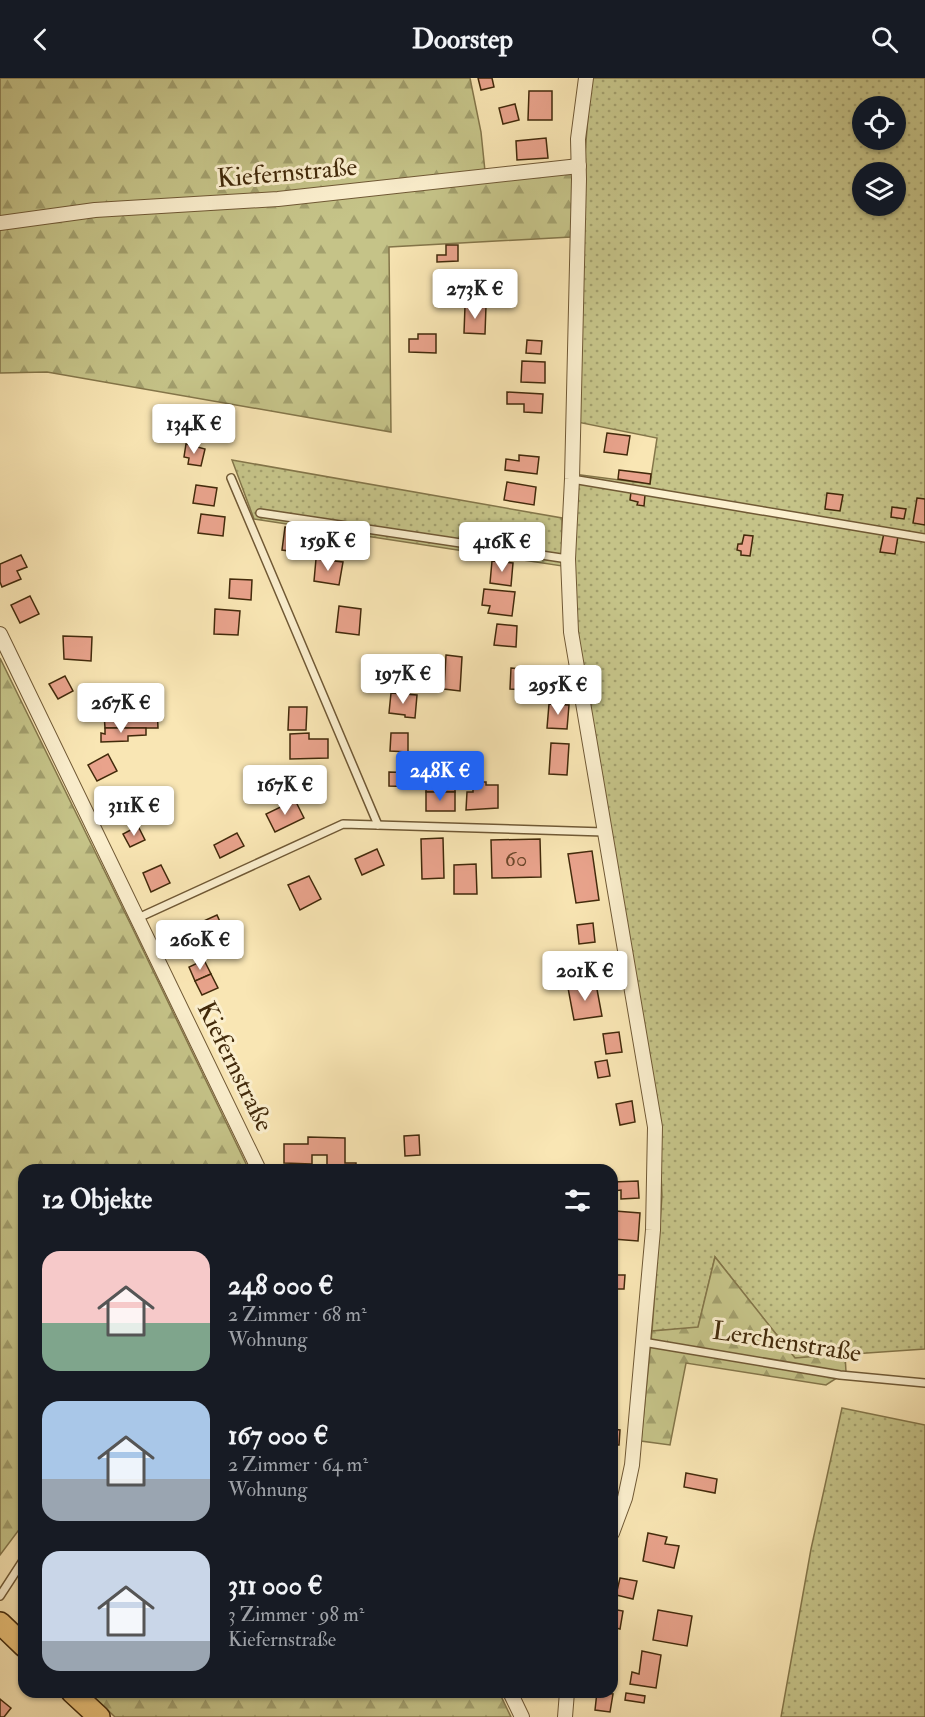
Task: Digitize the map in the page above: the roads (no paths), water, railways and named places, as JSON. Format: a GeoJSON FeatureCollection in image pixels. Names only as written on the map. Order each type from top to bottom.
{"type":"FeatureCollection","features":[{"type":"Feature","properties":{"kind":"main road"},"geometry":{"type":"LineString","coordinates":[[1,1626],[18,1641]]}},
{"type":"Feature","properties":{"kind":"main road"},"geometry":{"type":"LineString","coordinates":[[78,1698],[99,1717]]}},
{"type":"Feature","properties":{"kind":"street"},"geometry":{"type":"LineString","coordinates":[[586,78],[578,139],[572,479],[568,559],[571,632],[655,1127],[653,1230],[632,1465],[625,1498],[618,1517]]}},
{"type":"Feature","properties":{"kind":"street","name":"Kiefernstraße"},"geometry":{"type":"LineString","coordinates":[[0,224],[95,210],[278,199],[579,166]]}},
{"type":"Feature","properties":{"kind":"street","name":"Kiefernstraße"},"geometry":{"type":"LineString","coordinates":[[0,634],[256,1164]]}},
{"type":"Feature","properties":{"kind":"street"},"geometry":{"type":"LineString","coordinates":[[513,1698],[522,1717]]}},
{"type":"Feature","properties":{"kind":"street"},"geometry":{"type":"LineString","coordinates":[[565,1717],[567,1698]]}},
{"type":"Feature","properties":{"kind":"lane"},"geometry":{"type":"LineString","coordinates":[[231,478],[378,825]]}},
{"type":"Feature","properties":{"kind":"lane"},"geometry":{"type":"LineString","coordinates":[[572,479],[925,538]]}},
{"type":"Feature","properties":{"kind":"lane"},"geometry":{"type":"LineString","coordinates":[[260,513],[568,559]]}},
{"type":"Feature","properties":{"kind":"lane"},"geometry":{"type":"LineString","coordinates":[[138,918],[343,824],[604,832]]}},
{"type":"Feature","properties":{"kind":"lane","name":"Lerchenstraße"},"geometry":{"type":"LineString","coordinates":[[643,1342],[840,1375],[925,1383]]}},
{"type":"Feature","properties":{"kind":"lane"},"geometry":{"type":"LineString","coordinates":[[0,1596],[18,1568]]}}]}
